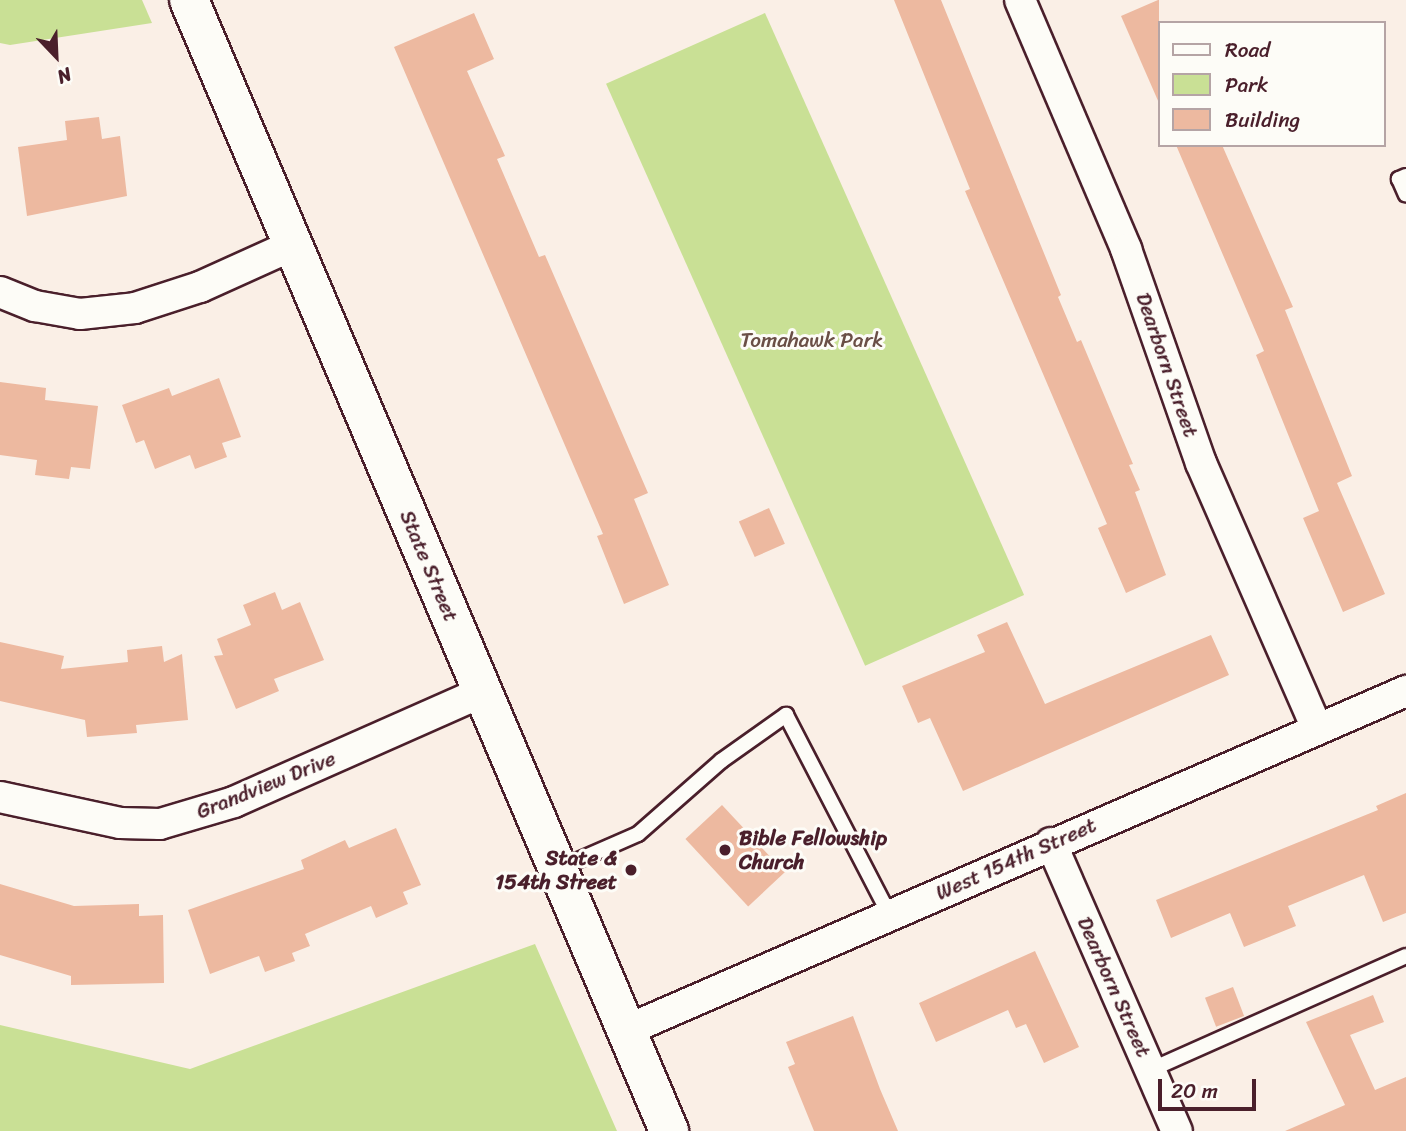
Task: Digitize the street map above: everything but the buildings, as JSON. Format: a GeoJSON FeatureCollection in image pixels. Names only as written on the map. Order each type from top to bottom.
{"type":"FeatureCollection","features":[{"type":"Feature","properties":{"kind":"main road","name":"State Street"},"geometry":{"type":"LineString","coordinates":[[189,0],[669,1131]]}},
{"type":"Feature","properties":{"kind":"street","name":"Dearborn Street"},"geometry":{"type":"LineString","coordinates":[[1020,0],[1126,249],[1201,463],[1317,729]]}},
{"type":"Feature","properties":{"kind":"street"},"geometry":{"type":"LineString","coordinates":[[0,292],[34,306],[80,314],[135,308],[200,287],[293,245]]}},
{"type":"Feature","properties":{"kind":"street","name":"West 154th Street"},"geometry":{"type":"LineString","coordinates":[[626,1030],[1406,691]]}},
{"type":"Feature","properties":{"kind":"street","name":"Grandview Drive"},"geometry":{"type":"LineString","coordinates":[[0,797],[120,823],[160,824],[234,802],[482,692]]}},
{"type":"Feature","properties":{"kind":"street","name":"Dearborn Street"},"geometry":{"type":"LineString","coordinates":[[1051,843],[1177,1131]]}},
{"type":"Feature","properties":{"kind":"lane"},"geometry":{"type":"LineString","coordinates":[[1406,176],[1399,179],[1406,195]]}},
{"type":"Feature","properties":{"kind":"lane"},"geometry":{"type":"LineString","coordinates":[[558,869],[638,834],[721,761],[786,715],[889,914]]}},
{"type":"Feature","properties":{"kind":"lane"},"geometry":{"type":"LineString","coordinates":[[1150,1070],[1406,956]]}},
{"type":"Feature","properties":{"kind":"green space"},"geometry":{"type":"Polygon","coordinates":[[[0,0],[142,0],[152,23],[10,45],[0,43],[0,0]]]}},
{"type":"Feature","properties":{"kind":"green space","name":"Tomahawk Park"},"geometry":{"type":"Polygon","coordinates":[[[765,13],[1024,595],[865,666],[606,84],[765,13]]]}},
{"type":"Feature","properties":{"kind":"green space"},"geometry":{"type":"Polygon","coordinates":[[[535,944],[617,1131],[0,1131],[0,1025],[190,1069],[535,944]]]}},
{"type":"Feature","properties":{"kind":"place","name":"Bible Fellowship Church"},"geometry":{"type":"Point","coordinates":[725,850]}},
{"type":"Feature","properties":{"kind":"place","name":"State & 154th Street"},"geometry":{"type":"Point","coordinates":[631,870]}}]}
